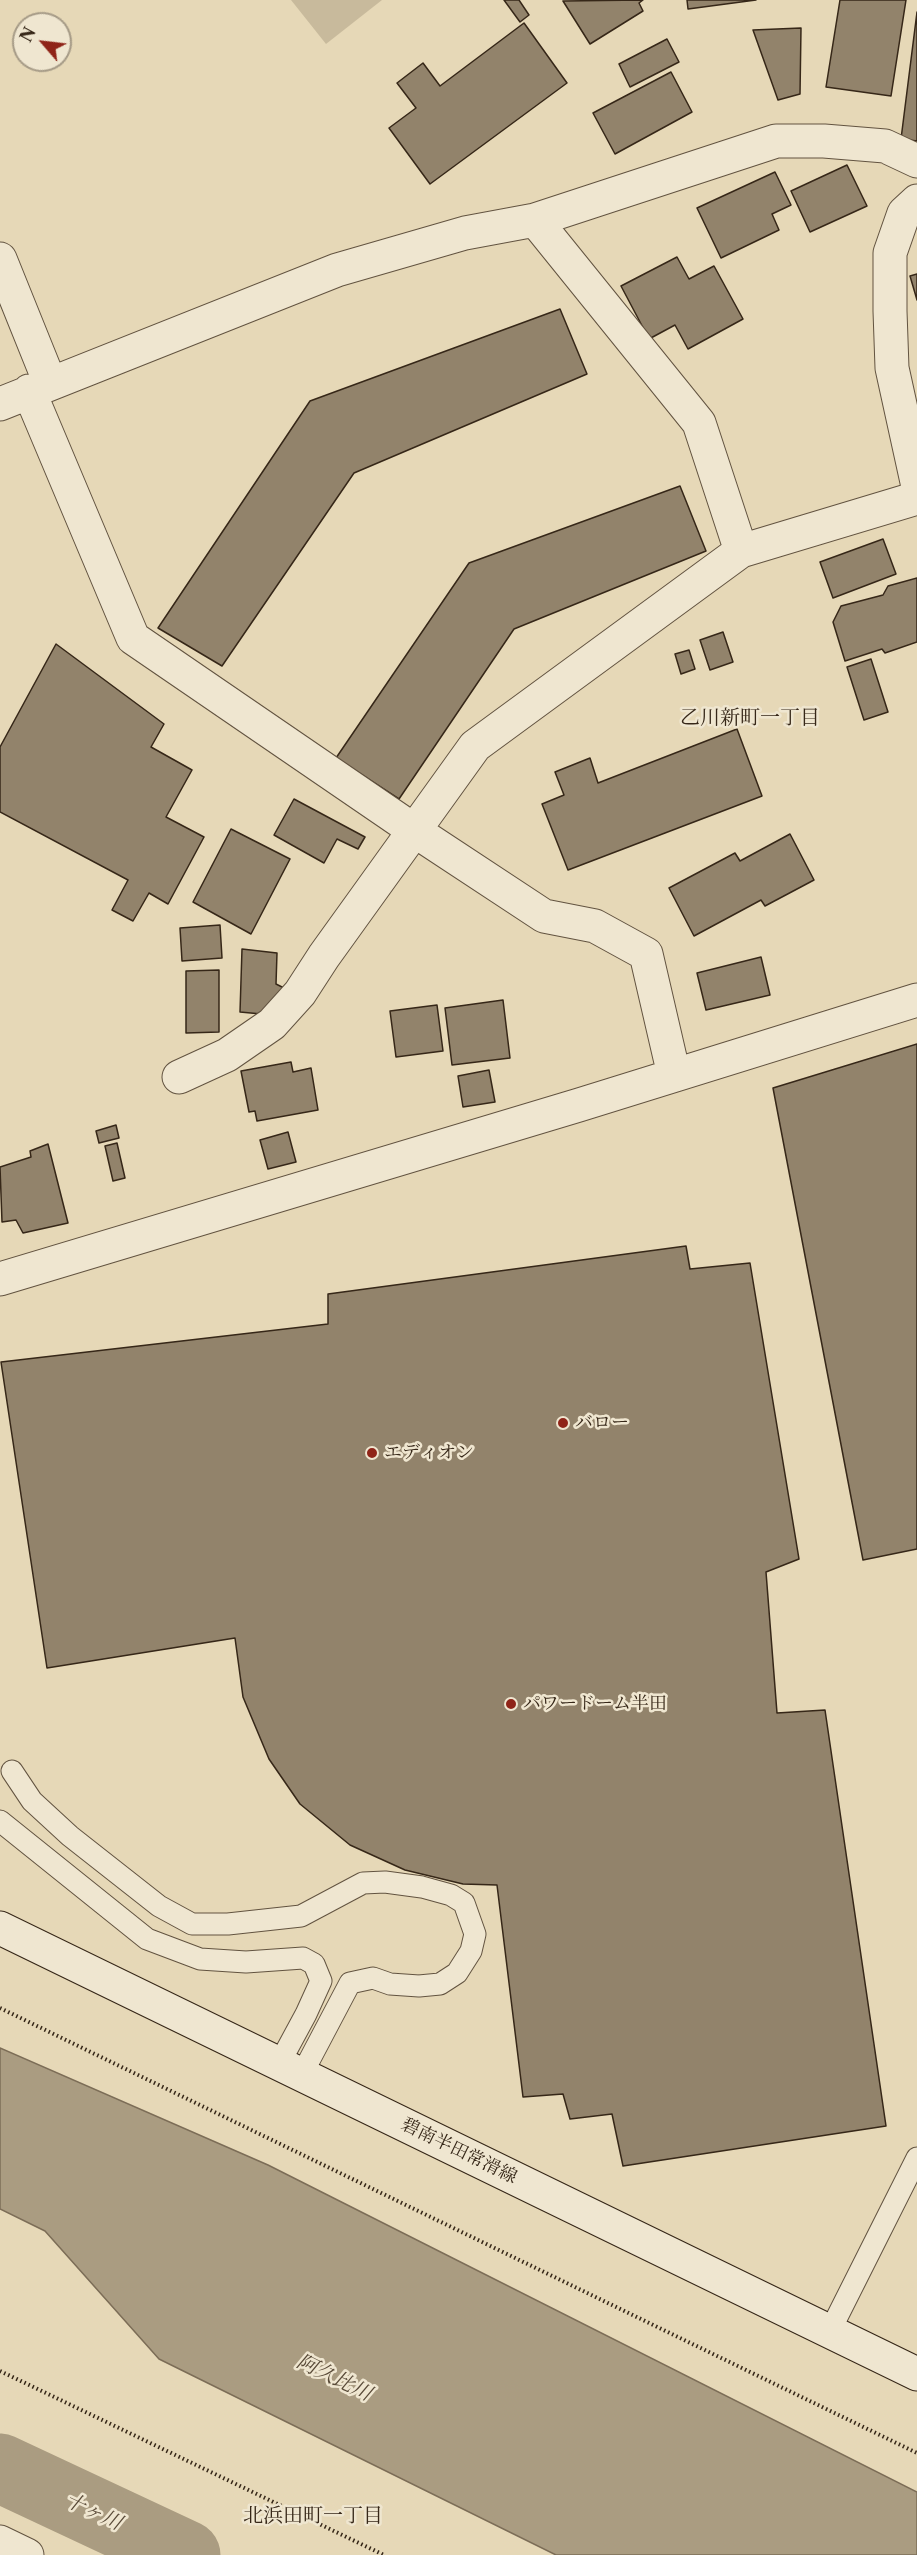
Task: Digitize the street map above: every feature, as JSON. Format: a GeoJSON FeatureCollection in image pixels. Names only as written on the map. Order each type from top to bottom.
{"type":"FeatureCollection","features":[{"type":"Feature","properties":{"kind":"street"},"geometry":{"type":"LineString","coordinates":[[27,393],[337,270],[465,233],[535,220],[776,141],[824,141],[885,146],[917,161]]}},
{"type":"Feature","properties":{"kind":"street"},"geometry":{"type":"LineString","coordinates":[[917,201],[904,213],[890,253],[890,311],[892,368],[917,482]]}},
{"type":"Feature","properties":{"kind":"street"},"geometry":{"type":"LineString","coordinates":[[535,220],[699,423],[741,550]]}},
{"type":"Feature","properties":{"kind":"street"},"geometry":{"type":"LineString","coordinates":[[0,260],[27,393],[133,638],[415,831],[544,916],[595,926],[646,954],[674,1075]]}},
{"type":"Feature","properties":{"kind":"street"},"geometry":{"type":"LineString","coordinates":[[179,1077],[227,1055],[272,1024],[300,993],[324,956],[475,746],[741,550],[917,498]]}},
{"type":"Feature","properties":{"kind":"street"},"geometry":{"type":"LineString","coordinates":[[0,1280],[917,1000]]}},
{"type":"Feature","properties":{"kind":"street","name":"碧南半田常滑線"},"geometry":{"type":"LineString","coordinates":[[0,1928],[917,2374]]}},
{"type":"Feature","properties":{"kind":"street"},"geometry":{"type":"LineString","coordinates":[[0,2542],[27,2555]]}},
{"type":"Feature","properties":{"kind":"lane"},"geometry":{"type":"LineString","coordinates":[[12,1772],[32,1801],[70,1836],[159,1906],[192,1924],[228,1924],[301,1916],[363,1883],[385,1882],[422,1887],[451,1895],[464,1903],[475,1934],[471,1951],[457,1973],[440,1984],[419,1986],[390,1984],[373,1978],[350,1983],[291,2069]]}},
{"type":"Feature","properties":{"kind":"lane"},"geometry":{"type":"LineString","coordinates":[[0,1821],[147,1939],[200,1959],[246,1962],[303,1958],[314,1964],[321,1981],[306,2014],[291,2069]]}},
{"type":"Feature","properties":{"kind":"lane"},"geometry":{"type":"LineString","coordinates":[[830,2331],[917,2158]]}},
{"type":"Feature","properties":{"kind":"path"},"geometry":{"type":"LineString","coordinates":[[0,2008],[917,2453]]}},
{"type":"Feature","properties":{"kind":"path"},"geometry":{"type":"LineString","coordinates":[[0,2371],[384,2555]]}},
{"type":"Feature","properties":{"kind":"shaded area"},"geometry":{"type":"Polygon","coordinates":[[[291,0],[382,0],[326,44],[291,0]]]}},
{"type":"Feature","properties":{"kind":"water","name":"阿久比川"},"geometry":{"type":"Polygon","coordinates":[[[0,2048],[268,2165],[917,2492],[917,2555],[556,2555],[159,2359],[45,2231],[0,2209],[0,2048]]]}},
{"type":"Feature","properties":{"kind":"building"},"geometry":{"type":"Polygon","coordinates":[[[504,0],[519,0],[529,15],[520,22],[504,0]]]}},
{"type":"Feature","properties":{"kind":"building"},"geometry":{"type":"Polygon","coordinates":[[[643,0],[639,3],[643,11],[590,44],[563,1],[643,0]]]}},
{"type":"Feature","properties":{"kind":"building"},"geometry":{"type":"Polygon","coordinates":[[[687,0],[756,0],[688,9],[687,0]]]}},
{"type":"Feature","properties":{"kind":"building"},"geometry":{"type":"Polygon","coordinates":[[[840,0],[906,0],[891,96],[826,87],[840,0]]]}},
{"type":"Feature","properties":{"kind":"building"},"geometry":{"type":"Polygon","coordinates":[[[917,12],[917,141],[901,139],[917,12]]]}},
{"type":"Feature","properties":{"kind":"building"},"geometry":{"type":"Polygon","coordinates":[[[524,23],[567,83],[430,184],[389,128],[416,108],[397,83],[423,63],[440,86],[524,23]]]}},
{"type":"Feature","properties":{"kind":"building"},"geometry":{"type":"Polygon","coordinates":[[[801,28],[800,94],[778,100],[753,30],[801,28]]]}},
{"type":"Feature","properties":{"kind":"building"},"geometry":{"type":"Polygon","coordinates":[[[667,39],[679,62],[630,87],[619,64],[667,39]]]}},
{"type":"Feature","properties":{"kind":"building"},"geometry":{"type":"Polygon","coordinates":[[[671,72],[692,112],[615,154],[593,113],[671,72]]]}},
{"type":"Feature","properties":{"kind":"building"},"geometry":{"type":"Polygon","coordinates":[[[847,165],[867,206],[810,232],[791,191],[847,165]]]}},
{"type":"Feature","properties":{"kind":"building"},"geometry":{"type":"Polygon","coordinates":[[[775,172],[791,205],[772,214],[779,230],[721,258],[697,208],[775,172]]]}},
{"type":"Feature","properties":{"kind":"building"},"geometry":{"type":"Polygon","coordinates":[[[677,257],[689,279],[714,266],[743,319],[688,349],[675,325],[649,339],[621,286],[677,257]]]}},
{"type":"Feature","properties":{"kind":"building"},"geometry":{"type":"Polygon","coordinates":[[[917,274],[917,300],[910,276],[917,274]]]}},
{"type":"Feature","properties":{"kind":"building"},"geometry":{"type":"Polygon","coordinates":[[[560,309],[587,374],[354,473],[222,666],[158,628],[310,401],[560,309]]]}},
{"type":"Feature","properties":{"kind":"building"},"geometry":{"type":"Polygon","coordinates":[[[680,486],[706,551],[514,629],[399,799],[336,758],[469,563],[680,486]]]}},
{"type":"Feature","properties":{"kind":"building"},"geometry":{"type":"Polygon","coordinates":[[[883,539],[896,574],[833,598],[820,562],[883,539]]]}},
{"type":"Feature","properties":{"kind":"building"},"geometry":{"type":"Polygon","coordinates":[[[917,578],[917,642],[885,653],[882,649],[845,661],[833,622],[841,606],[883,595],[888,586],[917,578]]]}},
{"type":"Feature","properties":{"kind":"building"},"geometry":{"type":"Polygon","coordinates":[[[723,632],[733,662],[710,670],[700,640],[723,632]]]}},
{"type":"Feature","properties":{"kind":"building"},"geometry":{"type":"Polygon","coordinates":[[[56,644],[164,724],[151,747],[192,770],[166,817],[204,837],[168,904],[149,893],[133,921],[112,910],[128,880],[0,812],[0,747],[56,644]]]}},
{"type":"Feature","properties":{"kind":"building"},"geometry":{"type":"Polygon","coordinates":[[[689,650],[695,669],[681,674],[675,654],[689,650]]]}},
{"type":"Feature","properties":{"kind":"building"},"geometry":{"type":"Polygon","coordinates":[[[871,659],[888,712],[864,720],[847,667],[871,659]]]}},
{"type":"Feature","properties":{"kind":"building"},"geometry":{"type":"Polygon","coordinates":[[[737,729],[762,796],[568,870],[542,804],[564,795],[555,772],[590,758],[598,783],[737,729]]]}},
{"type":"Feature","properties":{"kind":"building"},"geometry":{"type":"Polygon","coordinates":[[[294,799],[365,837],[358,849],[337,839],[324,863],[274,835],[294,799]]]}},
{"type":"Feature","properties":{"kind":"building"},"geometry":{"type":"Polygon","coordinates":[[[231,829],[290,859],[251,934],[193,902],[231,829]]]}},
{"type":"Feature","properties":{"kind":"building"},"geometry":{"type":"Polygon","coordinates":[[[790,834],[814,880],[765,906],[761,900],[694,936],[669,888],[735,853],[740,861],[790,834]]]}},
{"type":"Feature","properties":{"kind":"building"},"geometry":{"type":"Polygon","coordinates":[[[220,925],[222,958],[182,961],[180,928],[220,925]]]}},
{"type":"Feature","properties":{"kind":"building"},"geometry":{"type":"Polygon","coordinates":[[[242,949],[277,953],[276,984],[288,990],[272,1015],[240,1012],[242,949]]]}},
{"type":"Feature","properties":{"kind":"building"},"geometry":{"type":"Polygon","coordinates":[[[761,957],[770,995],[706,1010],[697,973],[761,957]]]}},
{"type":"Feature","properties":{"kind":"building"},"geometry":{"type":"Polygon","coordinates":[[[219,970],[219,1032],[186,1033],[186,971],[219,970]]]}},
{"type":"Feature","properties":{"kind":"building"},"geometry":{"type":"Polygon","coordinates":[[[503,1000],[510,1058],[452,1065],[445,1008],[503,1000]]]}},
{"type":"Feature","properties":{"kind":"building"},"geometry":{"type":"Polygon","coordinates":[[[437,1005],[443,1051],[396,1057],[390,1011],[437,1005]]]}},
{"type":"Feature","properties":{"kind":"building"},"geometry":{"type":"Polygon","coordinates":[[[917,1044],[917,1549],[863,1560],[773,1088],[917,1044]]]}},
{"type":"Feature","properties":{"kind":"building"},"geometry":{"type":"Polygon","coordinates":[[[291,1062],[293,1072],[311,1068],[318,1110],[257,1121],[255,1111],[249,1112],[241,1071],[291,1062]]]}},
{"type":"Feature","properties":{"kind":"building"},"geometry":{"type":"Polygon","coordinates":[[[489,1070],[495,1102],[463,1107],[458,1076],[489,1070]]]}},
{"type":"Feature","properties":{"kind":"building"},"geometry":{"type":"Polygon","coordinates":[[[116,1125],[119,1138],[99,1143],[96,1131],[116,1125]]]}},
{"type":"Feature","properties":{"kind":"building"},"geometry":{"type":"Polygon","coordinates":[[[288,1132],[296,1162],[268,1169],[260,1140],[288,1132]]]}},
{"type":"Feature","properties":{"kind":"building"},"geometry":{"type":"Polygon","coordinates":[[[117,1143],[125,1178],[113,1181],[105,1146],[117,1143]]]}},
{"type":"Feature","properties":{"kind":"building"},"geometry":{"type":"Polygon","coordinates":[[[48,1144],[68,1223],[23,1233],[16,1220],[2,1222],[0,1167],[31,1157],[30,1151],[48,1144]]]}},
{"type":"Feature","properties":{"kind":"building","name":"パワードーム半田"},"geometry":{"type":"Polygon","coordinates":[[[686,1246],[690,1269],[750,1263],[799,1559],[766,1572],[777,1713],[825,1710],[886,2126],[623,2166],[612,2114],[570,2119],[563,2094],[523,2097],[497,1885],[463,1884],[405,1870],[350,1845],[300,1804],[269,1759],[243,1697],[235,1638],[47,1668],[1,1362],[328,1324],[328,1294],[686,1246]]]}},
{"type":"Feature","properties":{"kind":"waterway","name":"十ヶ川"},"geometry":{"type":"LineString","coordinates":[[0,2468],[186,2555]]}},
{"type":"Feature","properties":{"kind":"place","name":"バロー"},"geometry":{"type":"Point","coordinates":[563,1423]}},
{"type":"Feature","properties":{"kind":"place","name":"エディオン"},"geometry":{"type":"Point","coordinates":[372,1453]}},
{"type":"Feature","properties":{"kind":"place","name":"パワードーム半田"},"geometry":{"type":"Point","coordinates":[511,1704]}},
{"type":"Feature","properties":{"kind":"district","name":"乙川新町一丁目"},"geometry":{"type":"Point","coordinates":[750,718]}},
{"type":"Feature","properties":{"kind":"district","name":"北浜田町一丁目"},"geometry":{"type":"Point","coordinates":[313,2516]}}]}
